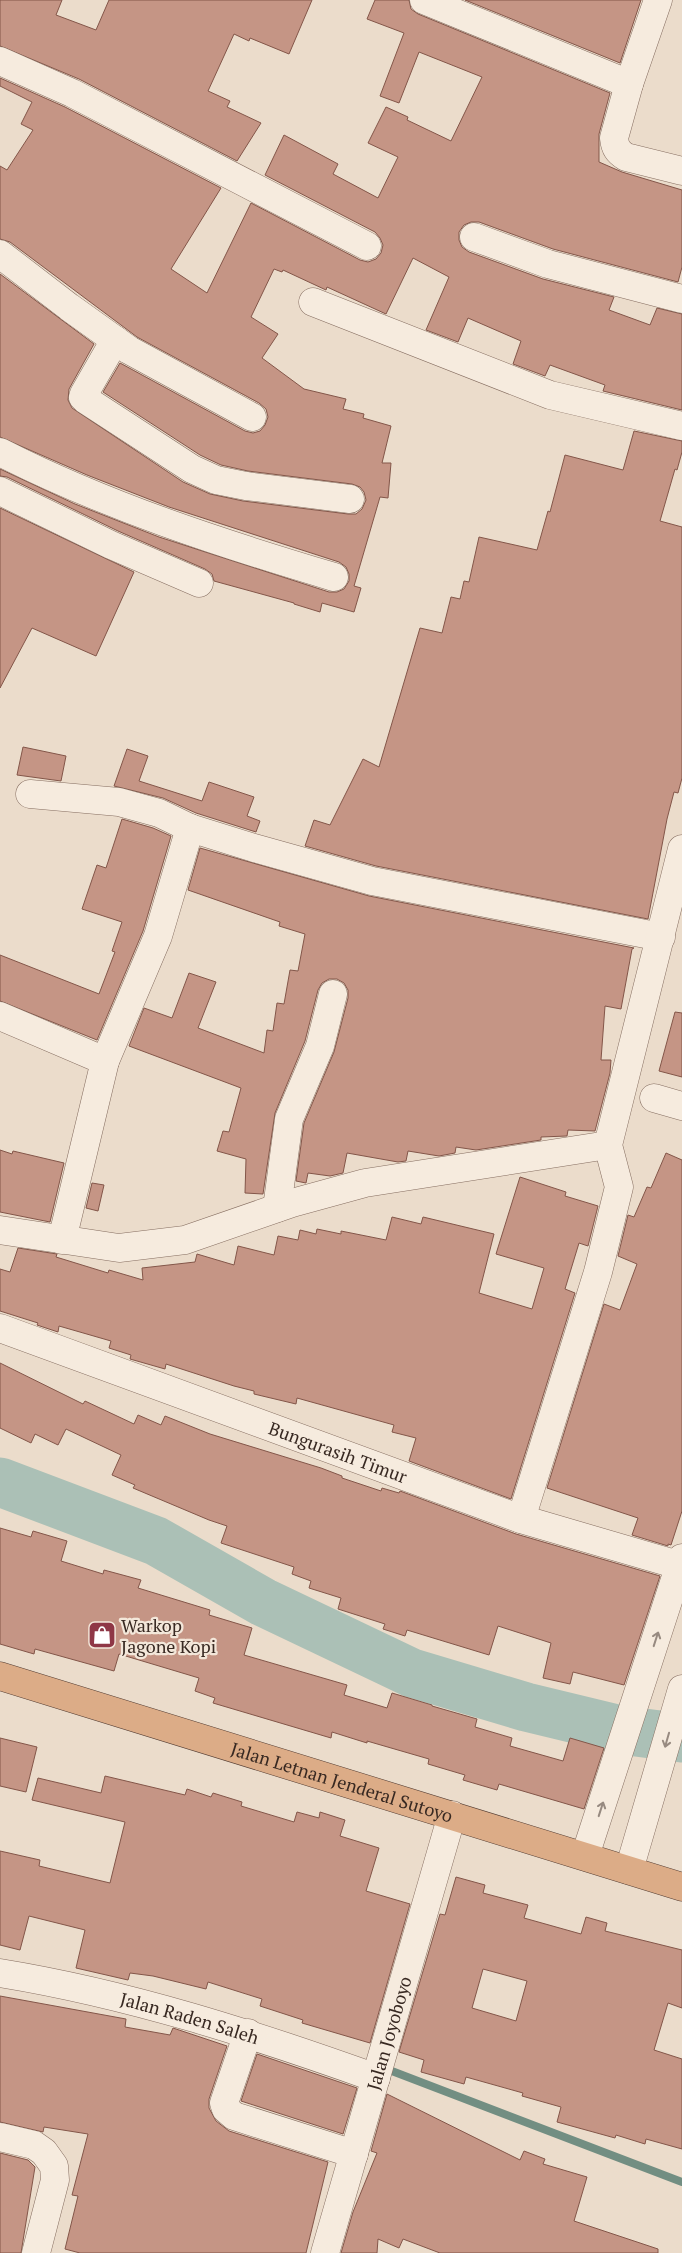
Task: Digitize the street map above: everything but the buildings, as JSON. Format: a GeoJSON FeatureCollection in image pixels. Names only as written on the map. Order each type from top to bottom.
{"type":"FeatureCollection","features":[{"type":"Feature","properties":{"kind":"highway","name":"Jalan Letnan Jenderal Sutoyo"},"geometry":{"type":"LineString","coordinates":[[0,1676],[682,1887]]}},
{"type":"Feature","properties":{"kind":"street"},"geometry":{"type":"LineString","coordinates":[[424,0],[629,84]]}},
{"type":"Feature","properties":{"kind":"street"},"geometry":{"type":"LineString","coordinates":[[658,0],[629,84],[614,138],[618,152],[626,157],[682,171]]}},
{"type":"Feature","properties":{"kind":"street"},"geometry":{"type":"LineString","coordinates":[[0,61],[72,93],[367,246]]}},
{"type":"Feature","properties":{"kind":"street"},"geometry":{"type":"LineString","coordinates":[[474,237],[558,267],[682,299]]}},
{"type":"Feature","properties":{"kind":"street"},"geometry":{"type":"LineString","coordinates":[[0,254],[129,350],[252,417]]}},
{"type":"Feature","properties":{"kind":"street"},"geometry":{"type":"LineString","coordinates":[[313,302],[550,395],[682,426]]}},
{"type":"Feature","properties":{"kind":"street"},"geometry":{"type":"LineString","coordinates":[[115,340],[84,394],[83,397],[86,400],[192,469],[216,480],[246,486],[350,499]]}},
{"type":"Feature","properties":{"kind":"street"},"geometry":{"type":"LineString","coordinates":[[0,452],[156,519],[334,577]]}},
{"type":"Feature","properties":{"kind":"street"},"geometry":{"type":"LineString","coordinates":[[0,491],[111,545],[199,583]]}},
{"type":"Feature","properties":{"kind":"street"},"geometry":{"type":"LineString","coordinates":[[30,794],[119,802],[159,813],[190,828],[254,848],[372,881],[661,937]]}},
{"type":"Feature","properties":{"kind":"street"},"geometry":{"type":"LineString","coordinates":[[62,1240],[105,1061],[158,936],[190,828]]}},
{"type":"Feature","properties":{"kind":"street"},"geometry":{"type":"LineString","coordinates":[[521,1519],[598,1272],[619,1187],[608,1145],[682,849]]}},
{"type":"Feature","properties":{"kind":"street"},"geometry":{"type":"LineString","coordinates":[[277,1208],[288,1120],[320,1046],[333,994]]}},
{"type":"Feature","properties":{"kind":"street"},"geometry":{"type":"LineString","coordinates":[[0,1016],[105,1061]]}},
{"type":"Feature","properties":{"kind":"street"},"geometry":{"type":"LineString","coordinates":[[654,1098],[682,1106]]}},
{"type":"Feature","properties":{"kind":"street"},"geometry":{"type":"LineString","coordinates":[[0,1230],[119,1248],[185,1240],[277,1208],[365,1183],[608,1145]]}},
{"type":"Feature","properties":{"kind":"street","name":"Bungurasih Timur"},"geometry":{"type":"LineString","coordinates":[[0,1328],[521,1519],[681,1563]]}},
{"type":"Feature","properties":{"kind":"street"},"geometry":{"type":"LineString","coordinates":[[585,1856],[681,1563]]}},
{"type":"Feature","properties":{"kind":"street"},"geometry":{"type":"LineString","coordinates":[[629,1870],[680,1697],[640,1690]]}},
{"type":"Feature","properties":{"kind":"street","name":"Jalan Joyoboyo"},"geometry":{"type":"LineString","coordinates":[[325,2253],[452,1815]]}},
{"type":"Feature","properties":{"kind":"street","name":"Jalan Raden Saleh"},"geometry":{"type":"LineString","coordinates":[[0,1973],[65,1984],[248,2034],[377,2074]]}},
{"type":"Feature","properties":{"kind":"street"},"geometry":{"type":"LineString","coordinates":[[248,2034],[224,2103],[226,2109],[234,2116],[354,2154]]}},
{"type":"Feature","properties":{"kind":"street"},"geometry":{"type":"LineString","coordinates":[[0,2136],[34,2145],[44,2152],[54,2166],[55,2180],[36,2253]]}},
{"type":"Feature","properties":{"kind":"waterway"},"geometry":{"type":"LineString","coordinates":[[0,1482],[156,1541],[263,1602],[412,1673],[526,1707],[621,1730],[682,1738]]}},
{"type":"Feature","properties":{"kind":"waterway"},"geometry":{"type":"LineString","coordinates":[[384,2068],[682,2182]]}},
{"type":"Feature","properties":{"kind":"place","name":"Warkop Jagone Kopi"},"geometry":{"type":"Point","coordinates":[102,1635]}}]}
